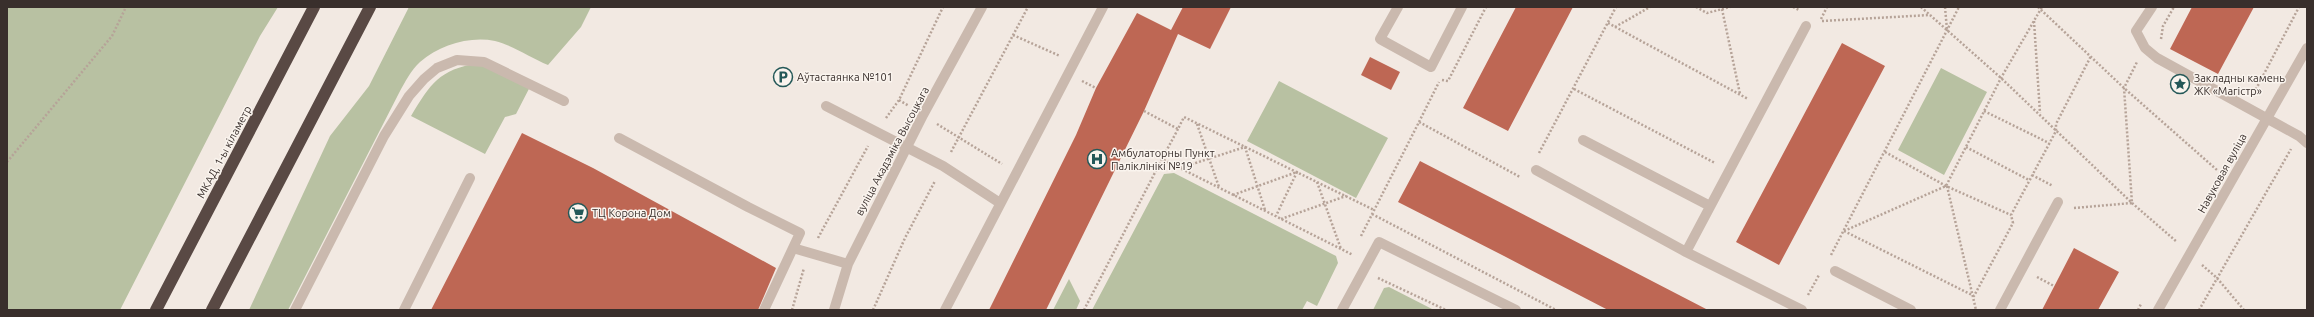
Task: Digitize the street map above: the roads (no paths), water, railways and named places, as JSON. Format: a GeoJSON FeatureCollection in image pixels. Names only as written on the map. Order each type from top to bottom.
{"type":"FeatureCollection","features":[{"type":"Feature","properties":{"kind":"highway","name":"МКАД, 1-ы кіламетр"},"geometry":{"type":"LineString","coordinates":[[156,310],[314,7]]}},
{"type":"Feature","properties":{"kind":"highway"},"geometry":{"type":"LineString","coordinates":[[212,310],[370,7]]}},
{"type":"Feature","properties":{"kind":"street","name":"вуліца Акадэміка Высоцкага"},"geometry":{"type":"LineString","coordinates":[[834,310],[848,264],[907,148],[982,7]]}},
{"type":"Feature","properties":{"kind":"street"},"geometry":{"type":"LineString","coordinates":[[945,310],[1103,7]]}},
{"type":"Feature","properties":{"kind":"street"},"geometry":{"type":"LineString","coordinates":[[1398,7],[1380,39],[1431,67],[1462,7]]}},
{"type":"Feature","properties":{"kind":"street"},"geometry":{"type":"LineString","coordinates":[[2152,7],[2136,31],[2145,48],[2156,58],[2250,111],[2299,136],[2307,143]]}},
{"type":"Feature","properties":{"kind":"street"},"geometry":{"type":"LineString","coordinates":[[1686,252],[1806,26]]}},
{"type":"Feature","properties":{"kind":"street","name":"Навуковая вуліца"},"geometry":{"type":"LineString","coordinates":[[2158,310],[2307,48]]}},
{"type":"Feature","properties":{"kind":"street"},"geometry":{"type":"LineString","coordinates":[[295,310],[384,136],[409,96],[424,79],[437,68],[457,60],[484,62],[564,101]]}},
{"type":"Feature","properties":{"kind":"street"},"geometry":{"type":"LineString","coordinates":[[826,106],[943,166],[1000,203]]}},
{"type":"Feature","properties":{"kind":"street"},"geometry":{"type":"LineString","coordinates":[[619,138],[800,233],[764,310]]}},
{"type":"Feature","properties":{"kind":"street"},"geometry":{"type":"LineString","coordinates":[[1583,140],[1710,206]]}},
{"type":"Feature","properties":{"kind":"street"},"geometry":{"type":"LineString","coordinates":[[1536,170],[1686,252],[1801,310]]}},
{"type":"Feature","properties":{"kind":"street"},"geometry":{"type":"LineString","coordinates":[[404,310],[470,178]]}},
{"type":"Feature","properties":{"kind":"street"},"geometry":{"type":"LineString","coordinates":[[2000,310],[2058,202]]}},
{"type":"Feature","properties":{"kind":"street"},"geometry":{"type":"LineString","coordinates":[[1342,310],[1378,242],[1516,310]]}},
{"type":"Feature","properties":{"kind":"street"},"geometry":{"type":"LineString","coordinates":[[793,248],[848,264]]}},
{"type":"Feature","properties":{"kind":"street"},"geometry":{"type":"LineString","coordinates":[[1835,271],[1911,310]]}},
{"type":"Feature","properties":{"kind":"place","name":"Аўтастаянка №101"},"geometry":{"type":"Point","coordinates":[783,77]}},
{"type":"Feature","properties":{"kind":"place","name":"Закладны камень ЖК «Магістр»"},"geometry":{"type":"Point","coordinates":[2180,84]}},
{"type":"Feature","properties":{"kind":"place","name":"Амбулаторны Пункт Паліклінікі №19"},"geometry":{"type":"Point","coordinates":[1097,159]}},
{"type":"Feature","properties":{"kind":"place","name":"ТЦ Корона Дом"},"geometry":{"type":"Point","coordinates":[578,213]}}]}
